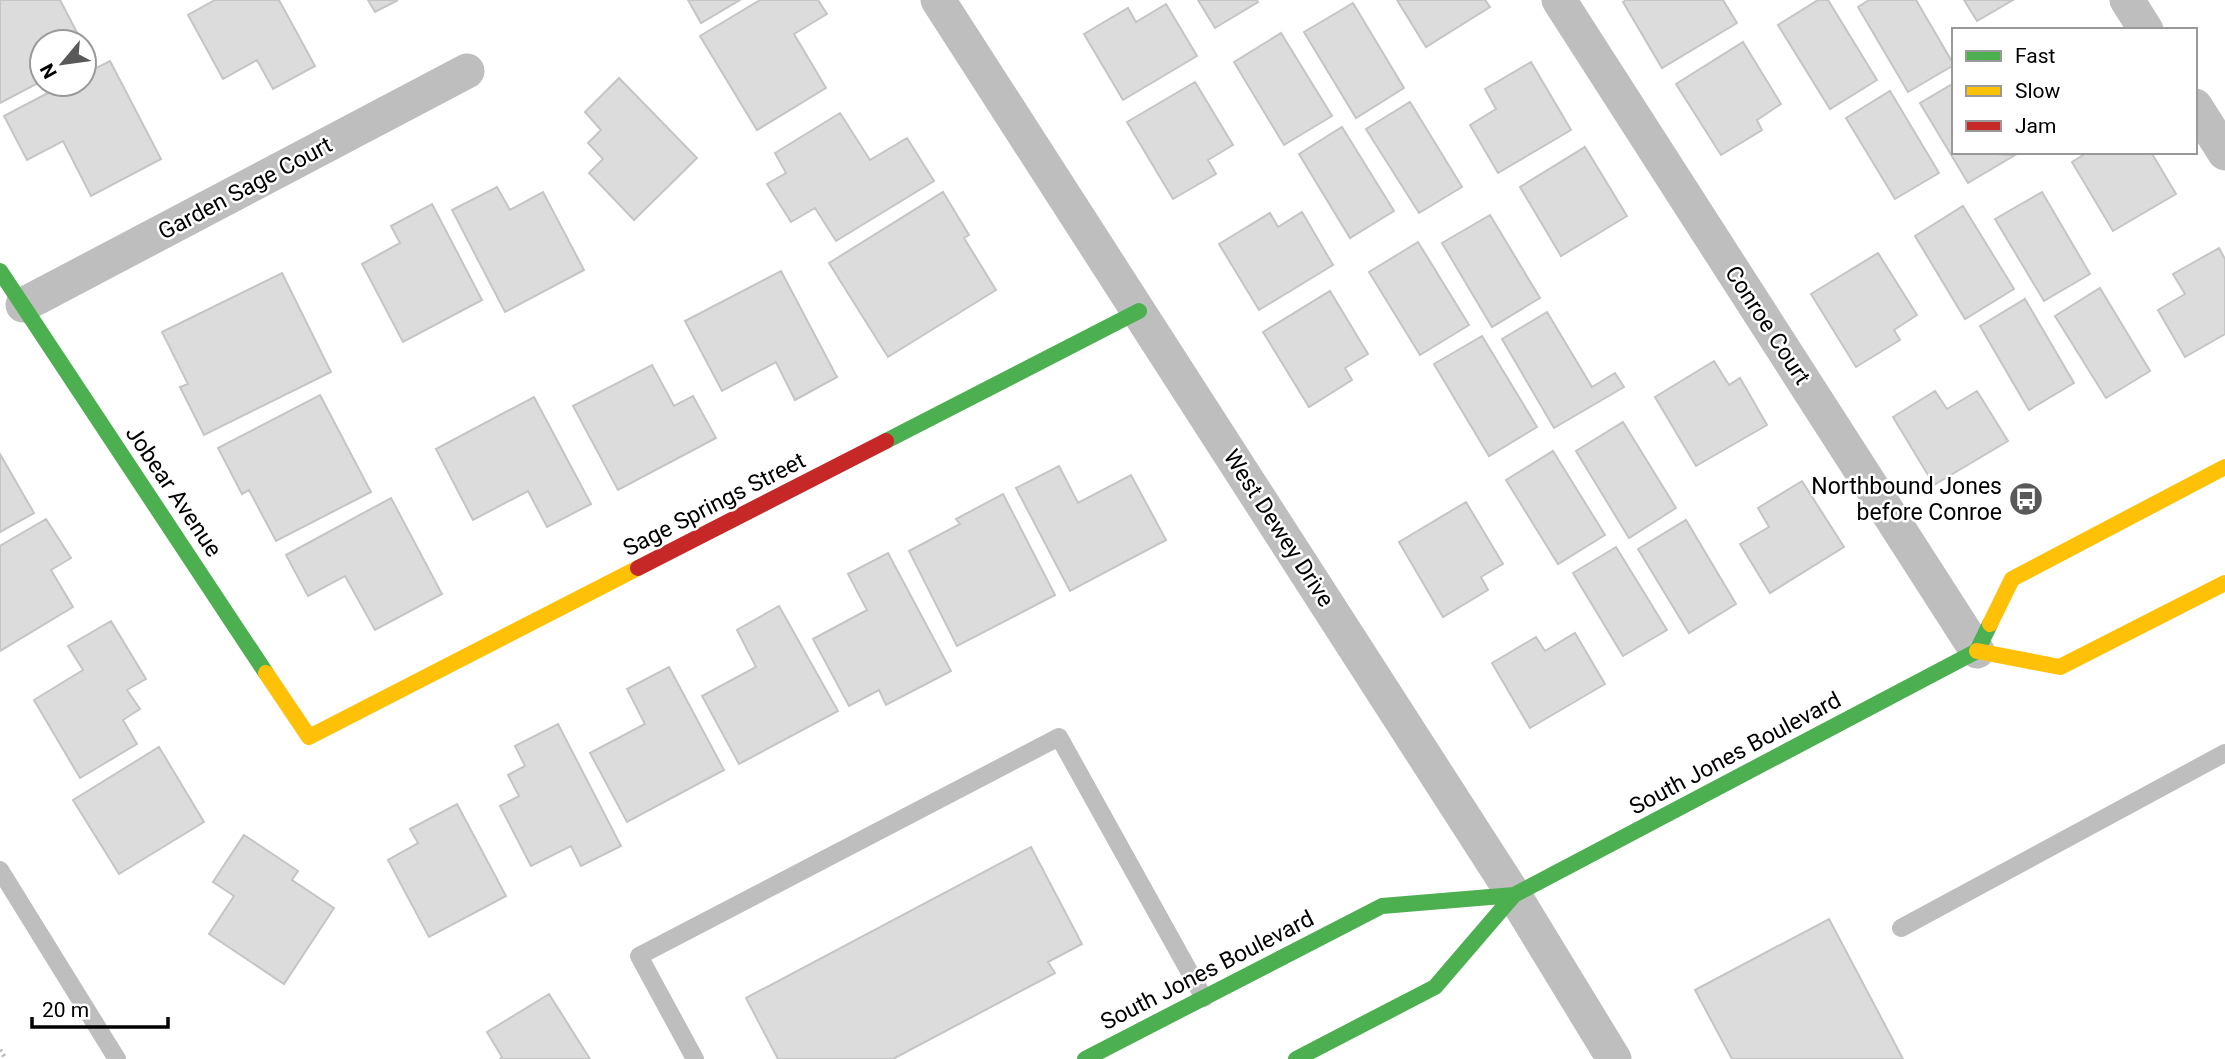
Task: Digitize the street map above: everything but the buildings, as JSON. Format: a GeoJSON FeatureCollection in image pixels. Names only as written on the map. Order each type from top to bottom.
{"type":"FeatureCollection","features":[{"type":"Feature","properties":{"kind":"main road","name":"Jobear Avenue"},"geometry":{"type":"LineString","coordinates":[[0,271],[309,737]]}},
{"type":"Feature","properties":{"kind":"main road","name":"Sage Springs Street"},"geometry":{"type":"LineString","coordinates":[[309,737],[1139,311]]}},
{"type":"Feature","properties":{"kind":"main road"},"geometry":{"type":"LineString","coordinates":[[2225,467],[2012,579],[1977,651],[2060,667],[2225,583]]}},
{"type":"Feature","properties":{"kind":"main road","name":"South Jones Boulevard"},"geometry":{"type":"LineString","coordinates":[[1296,1059],[1435,987],[1514,895],[1977,651]]}},
{"type":"Feature","properties":{"kind":"main road","name":"South Jones Boulevard"},"geometry":{"type":"LineString","coordinates":[[1085,1059],[1382,906],[1514,895]]}},
{"type":"Feature","properties":{"kind":"street","name":"West Dewey Drive"},"geometry":{"type":"LineString","coordinates":[[938,0],[1514,895],[1614,1059]]}},
{"type":"Feature","properties":{"kind":"street","name":"Conroe Court"},"geometry":{"type":"LineString","coordinates":[[1559,0],[1977,651]]}},
{"type":"Feature","properties":{"kind":"street"},"geometry":{"type":"LineString","coordinates":[[2127,0],[2145,28]]}},
{"type":"Feature","properties":{"kind":"street","name":"Garden Sage Court"},"geometry":{"type":"LineString","coordinates":[[23,305],[467,71]]}},
{"type":"Feature","properties":{"kind":"street"},"geometry":{"type":"LineString","coordinates":[[2197,109],[2225,153]]}},
{"type":"Feature","properties":{"kind":"lane"},"geometry":{"type":"LineString","coordinates":[[695,1059],[639,956],[1059,737],[1204,998]]}},
{"type":"Feature","properties":{"kind":"lane"},"geometry":{"type":"LineString","coordinates":[[1901,928],[2225,753]]}},
{"type":"Feature","properties":{"kind":"lane"},"geometry":{"type":"LineString","coordinates":[[0,870],[117,1059]]}},
{"type":"Feature","properties":{"kind":"path"},"geometry":{"type":"LineString","coordinates":[[0,1050],[6,1059]]}},
{"type":"Feature","properties":{"kind":"traffic: fast"},"geometry":{"type":"LineString","coordinates":[[0,271],[266,673]]}},
{"type":"Feature","properties":{"kind":"traffic: fast"},"geometry":{"type":"LineString","coordinates":[[886,441],[1139,311]]}},
{"type":"Feature","properties":{"kind":"traffic: fast"},"geometry":{"type":"LineString","coordinates":[[1296,1059],[1435,987],[1514,895],[1977,651],[1990,624]]}},
{"type":"Feature","properties":{"kind":"traffic: fast"},"geometry":{"type":"LineString","coordinates":[[1085,1059],[1382,906],[1514,895]]}},
{"type":"Feature","properties":{"kind":"traffic: slow"},"geometry":{"type":"LineString","coordinates":[[1990,624],[2012,579],[2225,467]]}},
{"type":"Feature","properties":{"kind":"traffic: slow"},"geometry":{"type":"LineString","coordinates":[[266,673],[309,737],[638,568]]}},
{"type":"Feature","properties":{"kind":"traffic: slow"},"geometry":{"type":"LineString","coordinates":[[1977,651],[2060,667],[2225,583]]}},
{"type":"Feature","properties":{"kind":"traffic: jam"},"geometry":{"type":"LineString","coordinates":[[638,568],[886,441]]}},
{"type":"Feature","properties":{"kind":"place","name":"Northbound Jones before Conroe"},"geometry":{"type":"Point","coordinates":[2026,499]}}]}
